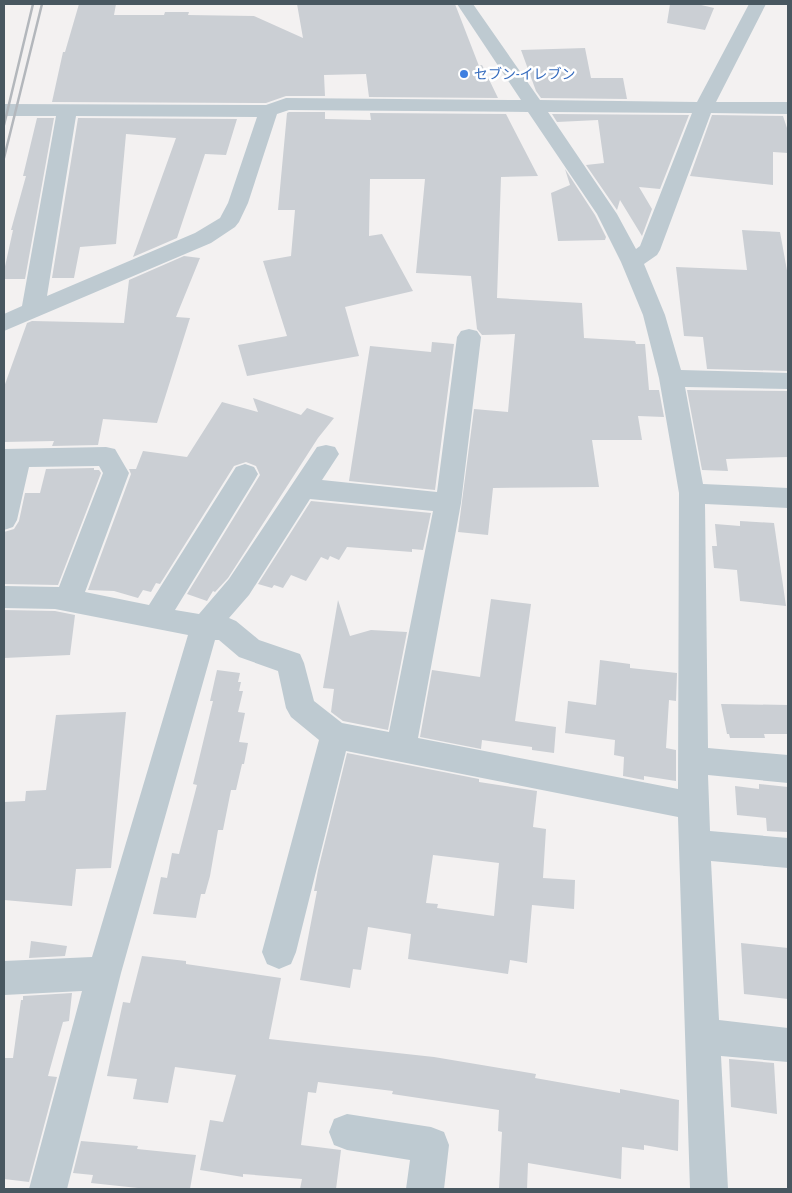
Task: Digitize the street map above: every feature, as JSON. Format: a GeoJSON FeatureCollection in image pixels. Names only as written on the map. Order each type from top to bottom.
{"type":"FeatureCollection","features":[{"type":"Feature","properties":{"kind":"street"},"geometry":{"type":"LineString","coordinates":[[465,4],[607,214],[632,262],[654,315],[671,378],[692,493],[693,806],[709,1189]]}},
{"type":"Feature","properties":{"kind":"street"},"geometry":{"type":"LineString","coordinates":[[632,262],[649,250],[704,106],[758,4]]}},
{"type":"Feature","properties":{"kind":"street"},"geometry":{"type":"LineString","coordinates":[[4,110],[269,111],[286,104],[788,108]]}},
{"type":"Feature","properties":{"kind":"street"},"geometry":{"type":"LineString","coordinates":[[33,310],[67,110]]}},
{"type":"Feature","properties":{"kind":"street"},"geometry":{"type":"LineString","coordinates":[[4,323],[203,238],[228,222],[238,203],[269,111]]}},
{"type":"Feature","properties":{"kind":"street"},"geometry":{"type":"LineString","coordinates":[[400,748],[448,503],[469,337]]}},
{"type":"Feature","properties":{"kind":"street"},"geometry":{"type":"LineString","coordinates":[[671,378],[788,381]]}},
{"type":"Feature","properties":{"kind":"street"},"geometry":{"type":"LineString","coordinates":[[48,1189],[104,972],[205,627],[239,587],[326,454]]}},
{"type":"Feature","properties":{"kind":"street"},"geometry":{"type":"LineString","coordinates":[[4,520],[11,458],[106,456],[116,473],[68,600]]}},
{"type":"Feature","properties":{"kind":"street"},"geometry":{"type":"LineString","coordinates":[[156,617],[245,474]]}},
{"type":"Feature","properties":{"kind":"street"},"geometry":{"type":"LineString","coordinates":[[303,488],[448,503]]}},
{"type":"Feature","properties":{"kind":"street"},"geometry":{"type":"LineString","coordinates":[[692,493],[788,498]]}},
{"type":"Feature","properties":{"kind":"street"},"geometry":{"type":"LineString","coordinates":[[4,597],[55,598],[205,627],[226,629],[250,649],[290,663],[301,708],[335,735],[693,806]]}},
{"type":"Feature","properties":{"kind":"street"},"geometry":{"type":"LineString","coordinates":[[279,952],[335,735]]}},
{"type":"Feature","properties":{"kind":"street"},"geometry":{"type":"LineString","coordinates":[[693,760],[788,769]]}},
{"type":"Feature","properties":{"kind":"street"},"geometry":{"type":"LineString","coordinates":[[695,845],[788,853]]}},
{"type":"Feature","properties":{"kind":"street"},"geometry":{"type":"LineString","coordinates":[[4,978],[104,972]]}},
{"type":"Feature","properties":{"kind":"street"},"geometry":{"type":"LineString","coordinates":[[702,1036],[788,1045]]}},
{"type":"Feature","properties":{"kind":"street"},"geometry":{"type":"LineString","coordinates":[[347,1132],[431,1145],[425,1189]]}},
{"type":"Feature","properties":{"kind":"building"},"geometry":{"type":"Polygon","coordinates":[[[79,4],[116,4],[114,15],[164,15],[165,12],[189,12],[188,15],[254,16],[303,38],[297,4],[455,4],[479,66],[482,65],[498,98],[369,97],[366,74],[324,75],[325,96],[286,96],[266,103],[52,102],[63,52],[65,52],[79,4]]]}},
{"type":"Feature","properties":{"kind":"building"},"geometry":{"type":"Polygon","coordinates":[[[670,4],[697,4],[714,8],[705,30],[667,23],[670,4]]]}},
{"type":"Feature","properties":{"kind":"building"},"geometry":{"type":"Polygon","coordinates":[[[585,48],[591,78],[623,78],[627,99],[541,98],[536,91],[521,50],[585,48]]]}},
{"type":"Feature","properties":{"kind":"building"},"geometry":{"type":"Polygon","coordinates":[[[325,112],[325,119],[371,120],[370,113],[506,114],[538,176],[501,177],[497,298],[582,303],[584,338],[635,341],[636,344],[645,344],[649,390],[659,390],[664,417],[638,416],[642,440],[592,440],[599,487],[493,488],[488,535],[458,532],[474,409],[508,412],[515,334],[482,335],[477,329],[471,276],[416,273],[425,179],[370,179],[369,236],[382,234],[413,291],[345,307],[359,356],[247,376],[238,345],[287,336],[263,261],[291,256],[295,210],[278,210],[287,113],[325,112]]]}},
{"type":"Feature","properties":{"kind":"building"},"geometry":{"type":"Polygon","coordinates":[[[552,114],[689,115],[660,189],[639,187],[652,209],[642,236],[620,200],[617,210],[586,165],[604,163],[598,120],[557,122],[552,114]]]}},
{"type":"Feature","properties":{"kind":"building"},"geometry":{"type":"Polygon","coordinates":[[[712,115],[783,116],[788,131],[788,153],[773,152],[773,185],[690,176],[712,115]]]}},
{"type":"Feature","properties":{"kind":"building"},"geometry":{"type":"Polygon","coordinates":[[[37,118],[54,118],[25,279],[4,279],[13,230],[11,230],[26,176],[23,176],[37,118]]]}},
{"type":"Feature","properties":{"kind":"building"},"geometry":{"type":"Polygon","coordinates":[[[78,118],[237,119],[226,155],[205,154],[177,238],[133,257],[176,138],[126,134],[116,244],[80,247],[74,278],[52,278],[78,118]]]}},
{"type":"Feature","properties":{"kind":"building"},"geometry":{"type":"Polygon","coordinates":[[[565,169],[595,215],[606,237],[605,240],[558,241],[551,193],[570,185],[565,169]]]}},
{"type":"Feature","properties":{"kind":"building"},"geometry":{"type":"Polygon","coordinates":[[[742,230],[780,232],[788,276],[788,371],[707,369],[703,337],[684,336],[676,267],[747,270],[742,230]]]}},
{"type":"Feature","properties":{"kind":"building"},"geometry":{"type":"Polygon","coordinates":[[[184,256],[200,258],[176,317],[190,318],[157,423],[103,419],[98,445],[52,446],[54,441],[4,442],[4,387],[27,323],[32,321],[124,323],[129,280],[184,256]]]}},
{"type":"Feature","properties":{"kind":"building"},"geometry":{"type":"Polygon","coordinates":[[[432,342],[454,344],[435,490],[349,481],[370,346],[431,352],[432,342]]]}},
{"type":"Feature","properties":{"kind":"building"},"geometry":{"type":"Polygon","coordinates":[[[687,390],[788,391],[788,457],[726,459],[728,471],[702,470],[687,390]]]}},
{"type":"Feature","properties":{"kind":"building"},"geometry":{"type":"Polygon","coordinates":[[[253,398],[301,415],[307,408],[334,418],[318,438],[228,578],[215,592],[213,591],[207,601],[187,594],[260,475],[256,466],[246,462],[234,466],[160,584],[156,583],[151,592],[143,590],[138,598],[114,591],[88,590],[131,474],[129,469],[136,469],[143,451],[187,457],[222,402],[258,412],[253,398]]]}},
{"type":"Feature","properties":{"kind":"building"},"geometry":{"type":"Polygon","coordinates":[[[94,468],[94,470],[99,470],[101,473],[58,585],[4,584],[4,532],[14,529],[19,521],[25,493],[40,493],[46,469],[94,468]]]}},
{"type":"Feature","properties":{"kind":"building"},"geometry":{"type":"Polygon","coordinates":[[[311,501],[431,513],[423,550],[412,549],[412,552],[347,547],[339,560],[330,556],[328,560],[321,557],[306,581],[291,575],[283,588],[274,585],[272,588],[258,584],[311,501]]]}},
{"type":"Feature","properties":{"kind":"building"},"geometry":{"type":"Polygon","coordinates":[[[740,521],[774,523],[786,606],[740,601],[737,570],[714,568],[712,546],[717,546],[715,524],[740,526],[740,521]]]}},
{"type":"Feature","properties":{"kind":"building"},"geometry":{"type":"Polygon","coordinates":[[[491,599],[531,604],[515,721],[556,727],[554,753],[532,750],[532,747],[482,740],[481,749],[420,737],[432,670],[480,677],[491,599]]]}},
{"type":"Feature","properties":{"kind":"building"},"geometry":{"type":"Polygon","coordinates":[[[338,600],[350,636],[371,630],[407,632],[388,730],[343,721],[331,712],[334,689],[323,688],[338,600]]]}},
{"type":"Feature","properties":{"kind":"building"},"geometry":{"type":"Polygon","coordinates":[[[4,610],[55,611],[75,615],[70,655],[4,658],[4,610]]]}},
{"type":"Feature","properties":{"kind":"building"},"geometry":{"type":"Polygon","coordinates":[[[600,660],[630,664],[630,668],[677,673],[676,701],[669,700],[666,748],[676,750],[676,781],[644,776],[644,780],[623,776],[624,757],[614,755],[615,740],[565,733],[568,701],[596,705],[600,660]]]}},
{"type":"Feature","properties":{"kind":"building"},"geometry":{"type":"Polygon","coordinates":[[[217,670],[240,673],[239,691],[243,691],[238,712],[245,713],[239,742],[248,743],[244,764],[242,764],[236,790],[231,790],[223,830],[218,830],[210,876],[205,894],[201,894],[196,918],[153,914],[161,877],[167,878],[172,853],[179,854],[197,785],[193,784],[213,701],[210,701],[217,670]]]}},
{"type":"Feature","properties":{"kind":"building"},"geometry":{"type":"Polygon","coordinates":[[[721,704],[788,705],[788,734],[764,734],[765,738],[730,738],[729,734],[727,734],[721,704]]]}},
{"type":"Feature","properties":{"kind":"building"},"geometry":{"type":"Polygon","coordinates":[[[126,712],[111,868],[76,869],[72,906],[4,900],[4,802],[25,801],[26,791],[46,790],[56,715],[126,712]]]}},
{"type":"Feature","properties":{"kind":"building"},"geometry":{"type":"Polygon","coordinates":[[[347,753],[479,779],[479,782],[537,791],[533,827],[546,829],[543,878],[575,880],[574,909],[532,905],[527,963],[510,960],[508,974],[408,959],[411,934],[368,927],[361,970],[353,969],[350,988],[300,980],[317,891],[314,891],[347,753]],[[433,855],[426,903],[438,904],[437,908],[494,916],[499,863],[433,855]]]}},
{"type":"Feature","properties":{"kind":"building"},"geometry":{"type":"Polygon","coordinates":[[[759,784],[788,787],[788,832],[767,831],[766,818],[737,815],[735,786],[759,789],[759,784]]]}},
{"type":"Feature","properties":{"kind":"building"},"geometry":{"type":"Polygon","coordinates":[[[31,941],[67,946],[65,956],[29,958],[31,941]]]}},
{"type":"Feature","properties":{"kind":"building"},"geometry":{"type":"Polygon","coordinates":[[[741,943],[788,948],[788,999],[744,994],[741,943]]]}},
{"type":"Feature","properties":{"kind":"building"},"geometry":{"type":"Polygon","coordinates":[[[142,956],[186,961],[186,964],[281,978],[269,1039],[434,1057],[536,1074],[535,1078],[620,1093],[620,1089],[679,1100],[678,1151],[644,1145],[644,1150],[622,1147],[621,1179],[528,1163],[527,1189],[499,1189],[502,1132],[498,1131],[499,1110],[392,1094],[393,1091],[318,1082],[316,1093],[308,1092],[301,1145],[341,1150],[336,1189],[300,1189],[302,1179],[243,1174],[243,1177],[200,1170],[210,1120],[223,1122],[236,1075],[175,1067],[168,1103],[133,1099],[137,1079],[107,1076],[123,1002],[130,1003],[142,956]]]}},
{"type":"Feature","properties":{"kind":"building"},"geometry":{"type":"Polygon","coordinates":[[[72,993],[69,1021],[63,1022],[48,1076],[57,1077],[29,1182],[4,1179],[4,1058],[13,1058],[21,1000],[23,1000],[23,996],[72,993]]]}},
{"type":"Feature","properties":{"kind":"building"},"geometry":{"type":"Polygon","coordinates":[[[729,1059],[774,1063],[777,1114],[731,1107],[729,1059]]]}},
{"type":"Feature","properties":{"kind":"building"},"geometry":{"type":"Polygon","coordinates":[[[81,1141],[138,1146],[137,1149],[196,1155],[190,1189],[138,1189],[91,1183],[93,1175],[73,1173],[81,1141]]]}},
{"type":"Feature","properties":{"kind":"railway"},"geometry":{"type":"LineString","coordinates":[[4,125],[33,4]]}},
{"type":"Feature","properties":{"kind":"railway"},"geometry":{"type":"LineString","coordinates":[[4,158],[42,4]]}},
{"type":"Feature","properties":{"kind":"place","name":"セブン-イレブン"},"geometry":{"type":"Point","coordinates":[464,74]}}]}
